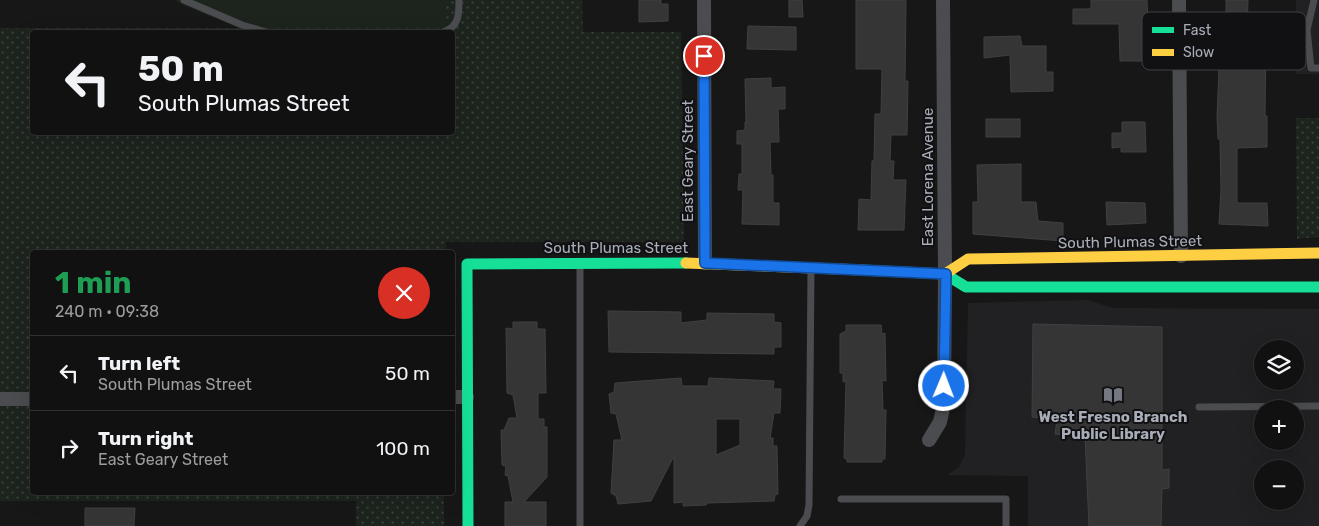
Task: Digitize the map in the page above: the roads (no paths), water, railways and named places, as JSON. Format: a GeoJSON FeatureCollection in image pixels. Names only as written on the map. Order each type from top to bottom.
{"type":"FeatureCollection","features":[{"type":"Feature","properties":{"kind":"street","name":"East Geary Street"},"geometry":{"type":"LineString","coordinates":[[704,0],[705,263]]}},
{"type":"Feature","properties":{"kind":"street","name":"East Lorena Avenue"},"geometry":{"type":"LineString","coordinates":[[929,440],[940,422],[944,404],[946,274],[943,0]]}},
{"type":"Feature","properties":{"kind":"street"},"geometry":{"type":"LineString","coordinates":[[1179,70],[1181,256]]}},
{"type":"Feature","properties":{"kind":"street","name":"South Plumas Street"},"geometry":{"type":"LineString","coordinates":[[946,274],[968,259],[1319,253]]}},
{"type":"Feature","properties":{"kind":"street","name":"South Plumas Street"},"geometry":{"type":"LineString","coordinates":[[467,398],[467,264],[705,263],[811,267],[946,274],[966,287],[1319,287]]}},
{"type":"Feature","properties":{"kind":"street"},"geometry":{"type":"LineString","coordinates":[[455,397],[467,398],[468,526]]}},
{"type":"Feature","properties":{"kind":"street"},"geometry":{"type":"LineString","coordinates":[[0,399],[30,399]]}},
{"type":"Feature","properties":{"kind":"lane"},"geometry":{"type":"LineString","coordinates":[[184,0],[242,25],[259,30]]}},
{"type":"Feature","properties":{"kind":"lane"},"geometry":{"type":"LineString","coordinates":[[449,30],[452,29],[457,20],[459,0]]}},
{"type":"Feature","properties":{"kind":"lane"},"geometry":{"type":"LineString","coordinates":[[1314,0],[1307,30],[1311,68],[1319,68]]}},
{"type":"Feature","properties":{"kind":"lane"},"geometry":{"type":"LineString","coordinates":[[580,263],[580,526]]}},
{"type":"Feature","properties":{"kind":"lane"},"geometry":{"type":"LineString","coordinates":[[800,526],[807,516],[809,505],[811,267]]}},
{"type":"Feature","properties":{"kind":"lane"},"geometry":{"type":"LineString","coordinates":[[1199,407],[1319,406]]}},
{"type":"Feature","properties":{"kind":"lane"},"geometry":{"type":"LineString","coordinates":[[841,500],[1006,500],[1006,526]]}},
{"type":"Feature","properties":{"kind":"place","name":"West Fresno Branch Public Library"},"geometry":{"type":"Point","coordinates":[1113,395]}}]}
